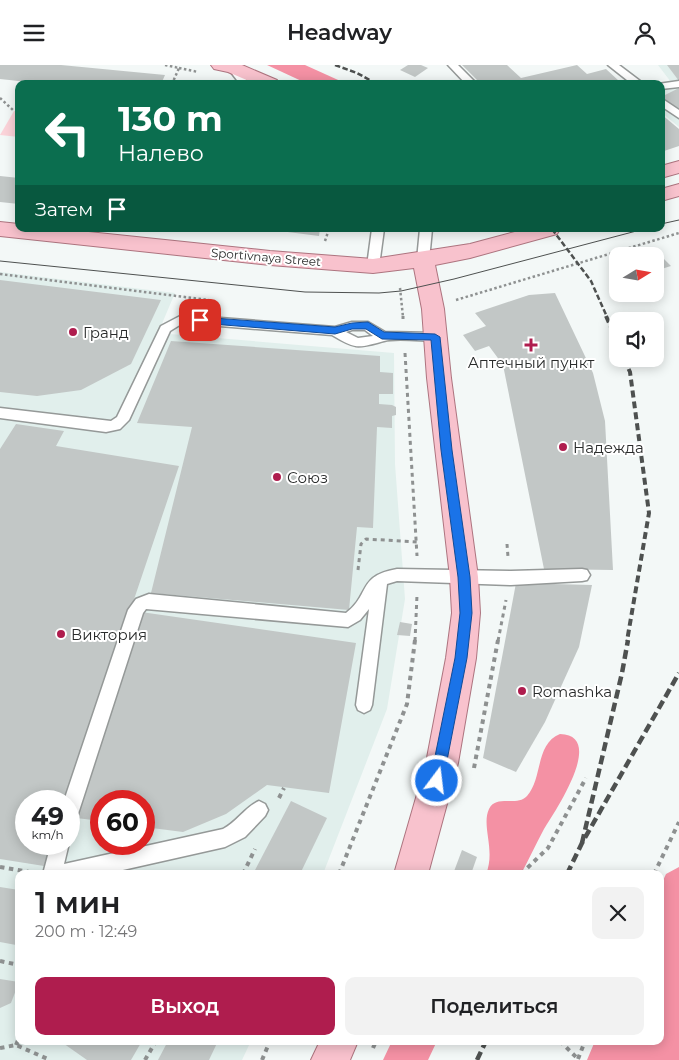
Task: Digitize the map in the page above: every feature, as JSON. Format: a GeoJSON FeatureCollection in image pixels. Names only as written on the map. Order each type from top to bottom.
{"type":"FeatureCollection","features":[{"type":"Feature","properties":{"kind":"main road"},"geometry":{"type":"LineString","coordinates":[[226,66],[261,80]]}},
{"type":"Feature","properties":{"kind":"main road"},"geometry":{"type":"LineString","coordinates":[[665,171],[679,167]]}},
{"type":"Feature","properties":{"kind":"main road"},"geometry":{"type":"LineString","coordinates":[[665,194],[679,190]]}},
{"type":"Feature","properties":{"kind":"main road","name":"Sportivnaya Street"},"geometry":{"type":"LineString","coordinates":[[0,229],[15,231]]}},
{"type":"Feature","properties":{"kind":"main road","name":"Sportivnaya Street"},"geometry":{"type":"LineString","coordinates":[[28,232],[270,258],[373,266],[423,260],[540,232]]}},
{"type":"Feature","properties":{"kind":"main road"},"geometry":{"type":"LineString","coordinates":[[412,870],[444,753],[466,613],[464,577],[446,450],[430,285],[423,260]]}},
{"type":"Feature","properties":{"kind":"main road"},"geometry":{"type":"LineString","coordinates":[[330,1060],[338,1045]]}},
{"type":"Feature","properties":{"kind":"lane"},"geometry":{"type":"LineString","coordinates":[[453,65],[468,80]]}},
{"type":"Feature","properties":{"kind":"lane"},"geometry":{"type":"LineString","coordinates":[[613,65],[634,80]]}},
{"type":"Feature","properties":{"kind":"lane"},"geometry":{"type":"LineString","coordinates":[[226,66],[241,80]]}},
{"type":"Feature","properties":{"kind":"lane"},"geometry":{"type":"LineString","coordinates":[[665,86],[679,84]]}},
{"type":"Feature","properties":{"kind":"lane"},"geometry":{"type":"LineString","coordinates":[[665,104],[679,115]]}},
{"type":"Feature","properties":{"kind":"lane"},"geometry":{"type":"LineString","coordinates":[[373,266],[378,232]]}},
{"type":"Feature","properties":{"kind":"lane"},"geometry":{"type":"LineString","coordinates":[[423,260],[426,232]]}},
{"type":"Feature","properties":{"kind":"lane"},"geometry":{"type":"LineString","coordinates":[[0,413],[106,427],[115,425],[122,420],[165,329],[182,319],[335,331],[352,326],[368,326],[382,336],[436,345]]}},
{"type":"Feature","properties":{"kind":"lane"},"geometry":{"type":"LineString","coordinates":[[335,331],[357,343],[369,343],[382,336]]}},
{"type":"Feature","properties":{"kind":"lane"},"geometry":{"type":"LineString","coordinates":[[77,790],[136,610],[141,604],[149,601],[348,620],[363,607],[371,589],[380,579],[397,575],[464,577],[582,575]]}},
{"type":"Feature","properties":{"kind":"lane"},"geometry":{"type":"LineString","coordinates":[[364,705],[380,579]]}},
{"type":"Feature","properties":{"kind":"lane"},"geometry":{"type":"LineString","coordinates":[[81,870],[225,839],[239,831],[259,810]]}},
{"type":"Feature","properties":{"kind":"lane"},"geometry":{"type":"LineString","coordinates":[[53,870],[57,855]]}},
{"type":"Feature","properties":{"kind":"path"},"geometry":{"type":"LineString","coordinates":[[165,65],[179,68],[174,80]]}},
{"type":"Feature","properties":{"kind":"path"},"geometry":{"type":"LineString","coordinates":[[0,98],[14,111]]}},
{"type":"Feature","properties":{"kind":"path"},"geometry":{"type":"LineString","coordinates":[[452,302],[679,233]]}},
{"type":"Feature","properties":{"kind":"path"},"geometry":{"type":"LineString","coordinates":[[0,274],[217,301]]}},
{"type":"Feature","properties":{"kind":"path"},"geometry":{"type":"LineString","coordinates":[[405,353],[436,345]]}},
{"type":"Feature","properties":{"kind":"path"},"geometry":{"type":"LineString","coordinates":[[393,540],[417,542]]}},
{"type":"Feature","properties":{"kind":"path"},"geometry":{"type":"LineString","coordinates":[[525,870],[548,848],[586,778]]}},
{"type":"Feature","properties":{"kind":"path"},"geometry":{"type":"LineString","coordinates":[[656,870],[679,822]]}},
{"type":"Feature","properties":{"kind":"path"},"geometry":{"type":"LineString","coordinates":[[0,867],[16,870]]}},
{"type":"Feature","properties":{"kind":"path"},"geometry":{"type":"LineString","coordinates":[[0,961],[15,964]]}},
{"type":"Feature","properties":{"kind":"path"},"geometry":{"type":"LineString","coordinates":[[0,1048],[16,1045],[50,1060]]}},
{"type":"Feature","properties":{"kind":"path"},"geometry":{"type":"LineString","coordinates":[[145,1060],[154,1045]]}},
{"type":"Feature","properties":{"kind":"path"},"geometry":{"type":"LineString","coordinates":[[262,1060],[268,1045]]}},
{"type":"Feature","properties":{"kind":"path"},"geometry":{"type":"LineString","coordinates":[[564,1045],[578,1060],[584,1045]]}},
{"type":"Feature","properties":{"kind":"shaded area"},"geometry":{"type":"Polygon","coordinates":[[[267,65],[305,65],[338,80],[299,80],[267,65]]]}},
{"type":"Feature","properties":{"kind":"shaded area"},"geometry":{"type":"Polygon","coordinates":[[[658,65],[679,65],[679,127],[665,115],[665,89],[674,86],[658,65]]]}},
{"type":"Feature","properties":{"kind":"shaded area"},"geometry":{"type":"Polygon","coordinates":[[[14,111],[15,111],[15,137],[0,135],[14,111]]]}},
{"type":"Feature","properties":{"kind":"shaded area"},"geometry":{"type":"Polygon","coordinates":[[[0,272],[175,293],[158,333],[394,353],[395,464],[405,599],[387,709],[325,870],[15,870],[15,1045],[249,1045],[242,1060],[0,1060],[0,272]]]}},
{"type":"Feature","properties":{"kind":"shaded area"},"geometry":{"type":"Polygon","coordinates":[[[560,734],[573,738],[579,747],[578,760],[566,792],[523,870],[487,870],[490,856],[487,823],[489,809],[496,802],[518,801],[527,796],[532,789],[543,753],[552,739],[560,734]]]}},
{"type":"Feature","properties":{"kind":"shaded area"},"geometry":{"type":"Polygon","coordinates":[[[679,867],[679,1060],[587,1060],[593,1045],[664,1045],[664,878],[666,874],[679,867]]]}},
{"type":"Feature","properties":{"kind":"shaded area"},"geometry":{"type":"Polygon","coordinates":[[[390,1045],[435,1045],[428,1060],[383,1060],[390,1045]]]}},
{"type":"Feature","properties":{"kind":"building"},"geometry":{"type":"Polygon","coordinates":[[[0,65],[61,65],[165,75],[163,80],[15,81],[0,79],[0,65]]]}},
{"type":"Feature","properties":{"kind":"building"},"geometry":{"type":"Polygon","coordinates":[[[408,65],[421,65],[428,68],[415,77],[400,70],[408,65]]]}},
{"type":"Feature","properties":{"kind":"building"},"geometry":{"type":"Polygon","coordinates":[[[462,65],[507,65],[521,78],[577,65],[587,74],[606,69],[618,80],[477,80],[462,65]]]}},
{"type":"Feature","properties":{"kind":"building"},"geometry":{"type":"Polygon","coordinates":[[[667,65],[679,65],[679,81],[667,65]]]}},
{"type":"Feature","properties":{"kind":"building"},"geometry":{"type":"Polygon","coordinates":[[[679,88],[679,109],[665,101],[665,95],[679,88]]]}},
{"type":"Feature","properties":{"kind":"building"},"geometry":{"type":"Polygon","coordinates":[[[665,117],[679,129],[679,146],[665,151],[665,117]]]}},
{"type":"Feature","properties":{"kind":"building"},"geometry":{"type":"Polygon","coordinates":[[[0,176],[15,178],[15,204],[0,202],[0,176]]]}},
{"type":"Feature","properties":{"kind":"building"},"geometry":{"type":"Polygon","coordinates":[[[288,232],[320,232],[319,236],[288,232]]]}},
{"type":"Feature","properties":{"kind":"building"},"geometry":{"type":"Polygon","coordinates":[[[664,259],[671,266],[664,268],[664,259]]]}},
{"type":"Feature","properties":{"kind":"building","name":"Гранд"},"geometry":{"type":"Polygon","coordinates":[[[0,280],[161,300],[131,364],[81,390],[37,396],[0,392],[0,280]]]}},
{"type":"Feature","properties":{"kind":"building","name":"Надежда"},"geometry":{"type":"Polygon","coordinates":[[[555,293],[593,373],[605,421],[613,570],[544,569],[503,365],[489,346],[475,351],[463,335],[486,326],[475,313],[529,295],[555,293]]]}},
{"type":"Feature","properties":{"kind":"building","name":"Союз"},"geometry":{"type":"Polygon","coordinates":[[[171,341],[380,356],[380,372],[393,373],[393,394],[379,394],[379,404],[396,407],[396,415],[392,416],[392,428],[377,427],[373,528],[357,527],[349,610],[151,593],[192,427],[137,423],[171,341]]]}},
{"type":"Feature","properties":{"kind":"building","name":"Виктория"},"geometry":{"type":"Polygon","coordinates":[[[16,424],[64,431],[56,446],[179,466],[70,790],[15,790],[15,855],[48,855],[44,866],[0,859],[0,449],[16,424]]]}},
{"type":"Feature","properties":{"kind":"building"},"geometry":{"type":"Polygon","coordinates":[[[516,583],[592,585],[579,647],[545,722],[516,772],[483,758],[516,583]]]}},
{"type":"Feature","properties":{"kind":"building"},"geometry":{"type":"Polygon","coordinates":[[[141,612],[356,643],[329,793],[267,785],[226,814],[183,832],[155,828],[155,790],[90,790],[90,820],[80,818],[80,805],[141,612]]]}},
{"type":"Feature","properties":{"kind":"building"},"geometry":{"type":"Polygon","coordinates":[[[400,622],[412,624],[410,636],[397,635],[400,622]]]}},
{"type":"Feature","properties":{"kind":"building"},"geometry":{"type":"Polygon","coordinates":[[[291,801],[327,818],[302,870],[255,870],[291,801]]]}},
{"type":"Feature","properties":{"kind":"building"},"geometry":{"type":"Polygon","coordinates":[[[462,850],[477,857],[472,870],[454,870],[462,850]]]}},
{"type":"Feature","properties":{"kind":"building"},"geometry":{"type":"Polygon","coordinates":[[[0,887],[15,889],[15,945],[0,942],[0,887]]]}},
{"type":"Feature","properties":{"kind":"building"},"geometry":{"type":"Polygon","coordinates":[[[0,979],[15,981],[15,992],[11,1003],[0,1008],[0,979]]]}},
{"type":"Feature","properties":{"kind":"building"},"geometry":{"type":"Polygon","coordinates":[[[66,1045],[140,1045],[131,1060],[87,1060],[66,1045]]]}},
{"type":"Feature","properties":{"kind":"building"},"geometry":{"type":"Polygon","coordinates":[[[166,1045],[216,1045],[209,1060],[158,1060],[166,1045]]]}},
{"type":"Feature","properties":{"kind":"tram line"},"geometry":{"type":"LineString","coordinates":[[665,223],[679,220]]}},
{"type":"Feature","properties":{"kind":"tram line"},"geometry":{"type":"LineString","coordinates":[[0,261],[305,292],[379,293],[401,291],[454,279],[633,232]]}},
{"type":"Feature","properties":{"kind":"railway"},"geometry":{"type":"LineString","coordinates":[[335,65],[370,80]]}},
{"type":"Feature","properties":{"kind":"railway"},"geometry":{"type":"LineString","coordinates":[[554,232],[591,281],[607,317]]}},
{"type":"Feature","properties":{"kind":"railway"},"geometry":{"type":"LineString","coordinates":[[606,316],[609,323]]}},
{"type":"Feature","properties":{"kind":"railway"},"geometry":{"type":"LineString","coordinates":[[627,641],[649,513],[630,372],[628,367]]}},
{"type":"Feature","properties":{"kind":"railway"},"geometry":{"type":"LineString","coordinates":[[582,843],[628,640]]}},
{"type":"Feature","properties":{"kind":"railway"},"geometry":{"type":"LineString","coordinates":[[582,843],[679,673]]}},
{"type":"Feature","properties":{"kind":"railway"},"geometry":{"type":"LineString","coordinates":[[569,870],[582,843]]}},
{"type":"Feature","properties":{"kind":"railway"},"geometry":{"type":"LineString","coordinates":[[477,1060],[484,1045]]}},
{"type":"Feature","properties":{"kind":"place","name":"Гранд"},"geometry":{"type":"Point","coordinates":[73,332]}},
{"type":"Feature","properties":{"kind":"place","name":"Аптечный пункт"},"geometry":{"type":"Point","coordinates":[531,345]}},
{"type":"Feature","properties":{"kind":"place","name":"Надежда"},"geometry":{"type":"Point","coordinates":[563,447]}},
{"type":"Feature","properties":{"kind":"place","name":"Союз"},"geometry":{"type":"Point","coordinates":[277,477]}},
{"type":"Feature","properties":{"kind":"place","name":"Виктория"},"geometry":{"type":"Point","coordinates":[61,634]}},
{"type":"Feature","properties":{"kind":"place","name":"Romashka"},"geometry":{"type":"Point","coordinates":[522,691]}},
{"type":"Feature","properties":{"kind":"route"},"geometry":{"type":"LineString","coordinates":[[200,320],[335,331],[352,326],[368,326],[382,336],[435,337],[446,450],[464,577],[466,613],[461,658],[437,781]]}}]}
